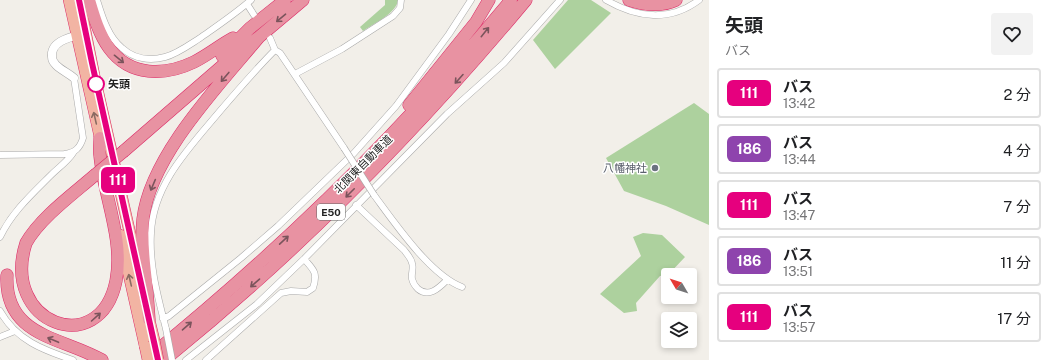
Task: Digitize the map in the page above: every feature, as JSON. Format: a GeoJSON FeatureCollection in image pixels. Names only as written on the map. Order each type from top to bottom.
{"type":"FeatureCollection","features":[{"type":"Feature","properties":{"kind":"highway"},"geometry":{"type":"LineString","coordinates":[[69,0],[81,35],[149,319]]}},
{"type":"Feature","properties":{"kind":"highway"},"geometry":{"type":"LineString","coordinates":[[79,0],[81,35],[100,138],[149,343],[158,360]]}},
{"type":"Feature","properties":{"kind":"highway"},"geometry":{"type":"LineString","coordinates":[[90,0],[97,25],[108,47],[115,56],[133,68],[161,72],[195,62],[250,28],[285,0]]}},
{"type":"Feature","properties":{"kind":"highway"},"geometry":{"type":"LineString","coordinates":[[147,360],[149,319],[142,249],[144,218],[149,196],[163,164],[186,128],[218,86],[303,0]]}},
{"type":"Feature","properties":{"kind":"highway"},"geometry":{"type":"LineString","coordinates":[[314,213],[400,116],[445,62],[476,22],[489,0]]}},
{"type":"Feature","properties":{"kind":"highway","name":"北関東自動車道"},"geometry":{"type":"LineString","coordinates":[[147,360],[253,269],[314,213],[406,120],[476,43],[511,0]]}},
{"type":"Feature","properties":{"kind":"highway","name":"北関東自動車道"},"geometry":{"type":"LineString","coordinates":[[164,360],[261,278],[322,220],[414,128],[485,50],[526,0]]}},
{"type":"Feature","properties":{"kind":"highway"},"geometry":{"type":"LineString","coordinates":[[485,50],[531,0]]}},
{"type":"Feature","properties":{"kind":"highway"},"geometry":{"type":"LineString","coordinates":[[629,0],[655,5],[665,4],[676,0]]}},
{"type":"Feature","properties":{"kind":"highway"},"geometry":{"type":"LineString","coordinates":[[122,147],[231,48],[250,28]]}},
{"type":"Feature","properties":{"kind":"highway"},"geometry":{"type":"LineString","coordinates":[[102,360],[51,339],[26,324],[15,310],[8,292],[7,282],[10,258],[29,225],[48,206],[94,171],[236,54],[264,38]]}},
{"type":"Feature","properties":{"kind":"highway"},"geometry":{"type":"LineString","coordinates":[[94,171],[37,228],[26,242],[16,265],[16,288],[18,298],[23,307],[36,320],[54,328],[71,330],[86,325],[93,320],[105,308],[116,282],[117,251],[100,155],[100,138]]}},
{"type":"Feature","properties":{"kind":"street"},"geometry":{"type":"LineString","coordinates":[[97,0],[109,31],[115,41],[121,48],[129,53],[147,59],[166,57],[176,53],[223,22],[249,2],[254,15]]}},
{"type":"Feature","properties":{"kind":"street"},"geometry":{"type":"LineString","coordinates":[[295,74],[342,49],[393,16],[400,8],[401,0]]}},
{"type":"Feature","properties":{"kind":"street"},"geometry":{"type":"LineString","coordinates":[[163,319],[169,316],[247,253],[278,226],[354,153],[396,106],[449,34],[471,0]]}},
{"type":"Feature","properties":{"kind":"street"},"geometry":{"type":"LineString","coordinates":[[186,360],[257,304],[304,259],[447,114],[504,63],[560,0]]}},
{"type":"Feature","properties":{"kind":"street"},"geometry":{"type":"LineString","coordinates":[[606,0],[634,12],[646,15],[658,15],[681,11],[700,0]]}},
{"type":"Feature","properties":{"kind":"street"},"geometry":{"type":"LineString","coordinates":[[0,237],[21,205],[54,172],[68,161],[81,144],[83,138],[74,78],[55,64],[52,54],[54,47],[58,43],[81,35]]}},
{"type":"Feature","properties":{"kind":"street"},"geometry":{"type":"LineString","coordinates":[[264,38],[275,50],[280,53],[295,74],[374,195],[404,235],[426,260],[447,280],[462,287]]}},
{"type":"Feature","properties":{"kind":"street"},"geometry":{"type":"LineString","coordinates":[[172,360],[156,290],[151,252],[151,232],[154,212],[159,196],[165,182],[187,150],[234,94],[275,50]]}},
{"type":"Feature","properties":{"kind":"street"},"geometry":{"type":"LineString","coordinates":[[0,155],[73,153]]}},
{"type":"Feature","properties":{"kind":"street"},"geometry":{"type":"LineString","coordinates":[[356,205],[409,256],[412,263],[412,278],[414,285],[418,289],[429,293],[447,280]]}},
{"type":"Feature","properties":{"kind":"street"},"geometry":{"type":"LineString","coordinates":[[206,360],[280,293],[291,291],[307,292],[313,288],[316,279],[314,270],[304,259]]}},
{"type":"Feature","properties":{"kind":"street"},"geometry":{"type":"LineString","coordinates":[[0,311],[8,324],[29,342],[44,350],[73,360]]}},
{"type":"Feature","properties":{"kind":"street"},"geometry":{"type":"LineString","coordinates":[[0,337],[15,331]]}},
{"type":"Feature","properties":{"kind":"green space"},"geometry":{"type":"Polygon","coordinates":[[[385,0],[398,0],[397,5],[389,14],[363,31],[360,27],[385,5],[385,0]]]}},
{"type":"Feature","properties":{"kind":"green space"},"geometry":{"type":"Polygon","coordinates":[[[568,0],[591,0],[611,13],[555,69],[533,40],[568,0]]]}},
{"type":"Feature","properties":{"kind":"green space"},"geometry":{"type":"Polygon","coordinates":[[[694,103],[709,114],[709,225],[666,206],[624,191],[606,158],[694,103]]]}},
{"type":"Feature","properties":{"kind":"green space"},"geometry":{"type":"Polygon","coordinates":[[[643,233],[662,235],[685,257],[675,268],[661,268],[661,276],[636,303],[637,311],[624,313],[600,294],[641,256],[633,237],[643,233]]]}},
{"type":"Feature","properties":{"kind":"bus line","name":"111"},"geometry":{"type":"LineString","coordinates":[[79,0],[158,360]]}},
{"type":"Feature","properties":{"kind":"place","name":"矢頭"},"geometry":{"type":"Point","coordinates":[96,84]}},
{"type":"Feature","properties":{"kind":"place","name":"八幡神社"},"geometry":{"type":"Point","coordinates":[655,168]}}]}
